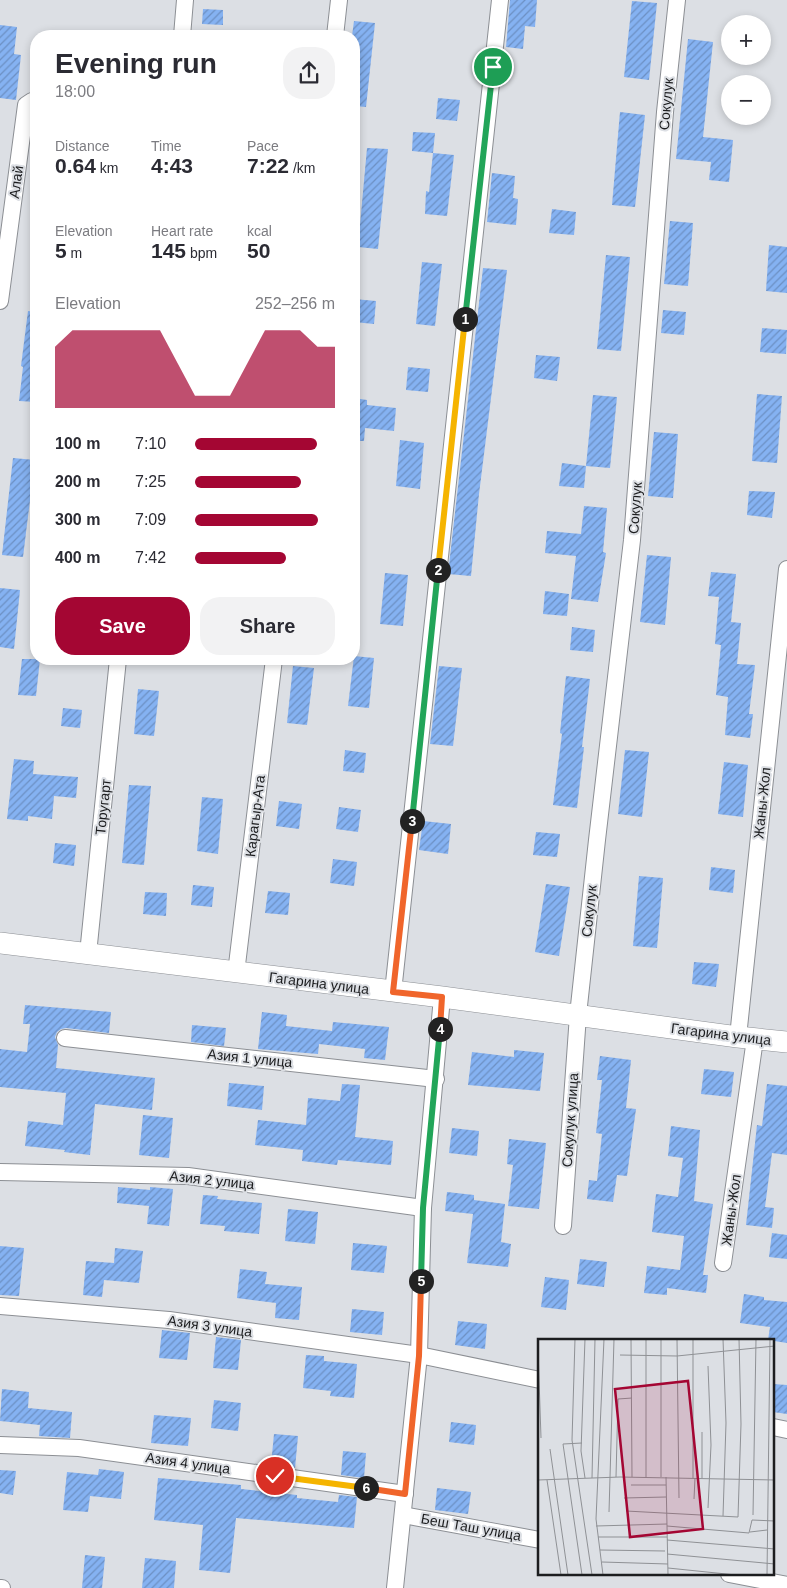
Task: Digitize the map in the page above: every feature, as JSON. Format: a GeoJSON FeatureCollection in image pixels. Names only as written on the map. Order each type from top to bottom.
{"type":"FeatureCollection","features":[{"type":"Feature","properties":{"kind":"main road","name":"Гагарина улица"},"geometry":{"type":"LineString","coordinates":[[0,943],[442,997],[787,1042]]}},
{"type":"Feature","properties":{"kind":"street"},"geometry":{"type":"LineString","coordinates":[[183,30],[186,0]]}},
{"type":"Feature","properties":{"kind":"street"},"geometry":{"type":"LineString","coordinates":[[336,30],[339,0]]}},
{"type":"Feature","properties":{"kind":"street"},"geometry":{"type":"LineString","coordinates":[[393,992],[500,0]]}},
{"type":"Feature","properties":{"kind":"street","name":"Сокулук"},"geometry":{"type":"LineString","coordinates":[[578,1015],[632,540],[665,112],[677,0]]}},
{"type":"Feature","properties":{"kind":"street","name":"Алай"},"geometry":{"type":"LineString","coordinates":[[0,301],[26,105],[30,102]]}},
{"type":"Feature","properties":{"kind":"street","name":"Жаны-Жол"},"geometry":{"type":"LineString","coordinates":[[723,1263],[746,1038],[787,569]]}},
{"type":"Feature","properties":{"kind":"street","name":"Торугарт"},"geometry":{"type":"LineString","coordinates":[[88,954],[117,665]]}},
{"type":"Feature","properties":{"kind":"street","name":"Карагыр-Ата"},"geometry":{"type":"LineString","coordinates":[[236,973],[273,665]]}},
{"type":"Feature","properties":{"kind":"street"},"geometry":{"type":"LineString","coordinates":[[395,1588],[419,1356],[423,1208],[442,997]]}},
{"type":"Feature","properties":{"kind":"street","name":"Сокулук улица"},"geometry":{"type":"LineString","coordinates":[[564,1226],[578,1015]]}},
{"type":"Feature","properties":{"kind":"street","name":"Азия 1 улица"},"geometry":{"type":"LineString","coordinates":[[65,1038],[436,1079]]}},
{"type":"Feature","properties":{"kind":"street","name":"Азия 2 улица"},"geometry":{"type":"LineString","coordinates":[[0,1172],[188,1176],[423,1208]]}},
{"type":"Feature","properties":{"kind":"street","name":"Азия 3 улица"},"geometry":{"type":"LineString","coordinates":[[0,1306],[169,1320],[419,1356],[538,1380]]}},
{"type":"Feature","properties":{"kind":"street"},"geometry":{"type":"LineString","coordinates":[[774,1427],[787,1430]]}},
{"type":"Feature","properties":{"kind":"street","name":"Азия 4 улица"},"geometry":{"type":"LineString","coordinates":[[0,1445],[80,1448],[405,1494]]}},
{"type":"Feature","properties":{"kind":"street","name":"Беш Таш улица"},"geometry":{"type":"LineString","coordinates":[[403,1515],[538,1540]]}},
{"type":"Feature","properties":{"kind":"street"},"geometry":{"type":"LineString","coordinates":[[740,1576],[787,1585]]}},
{"type":"Feature","properties":{"kind":"building"},"geometry":{"type":"Polygon","coordinates":[[[510,0],[537,0],[535,27],[525,26],[523,49],[506,47],[510,0]]]}},
{"type":"Feature","properties":{"kind":"building"},"geometry":{"type":"Polygon","coordinates":[[[632,1],[657,3],[649,80],[624,77],[632,1]]]}},
{"type":"Feature","properties":{"kind":"building"},"geometry":{"type":"Polygon","coordinates":[[[203,9],[223,10],[223,25],[202,24],[203,9]]]}},
{"type":"Feature","properties":{"kind":"building"},"geometry":{"type":"Polygon","coordinates":[[[354,21],[375,23],[366,107],[360,106],[360,30],[353,30],[354,21]]]}},
{"type":"Feature","properties":{"kind":"building"},"geometry":{"type":"Polygon","coordinates":[[[0,25],[17,27],[14,54],[21,55],[16,100],[0,98],[0,25]]]}},
{"type":"Feature","properties":{"kind":"building"},"geometry":{"type":"Polygon","coordinates":[[[688,39],[713,42],[703,137],[733,140],[729,182],[709,180],[711,162],[676,159],[688,39]]]}},
{"type":"Feature","properties":{"kind":"building"},"geometry":{"type":"Polygon","coordinates":[[[438,98],[460,100],[457,121],[436,119],[438,98]]]}},
{"type":"Feature","properties":{"kind":"building"},"geometry":{"type":"Polygon","coordinates":[[[620,112],[645,115],[635,207],[612,205],[620,112]]]}},
{"type":"Feature","properties":{"kind":"building"},"geometry":{"type":"Polygon","coordinates":[[[413,132],[435,133],[433,153],[412,151],[413,132]]]}},
{"type":"Feature","properties":{"kind":"building"},"geometry":{"type":"Polygon","coordinates":[[[367,148],[388,149],[378,249],[360,247],[360,225],[367,148]]]}},
{"type":"Feature","properties":{"kind":"building"},"geometry":{"type":"Polygon","coordinates":[[[433,153],[454,155],[447,216],[425,214],[426,191],[429,192],[433,153]]]}},
{"type":"Feature","properties":{"kind":"building"},"geometry":{"type":"Polygon","coordinates":[[[492,173],[515,176],[513,198],[518,199],[516,225],[487,222],[492,173]]]}},
{"type":"Feature","properties":{"kind":"building"},"geometry":{"type":"Polygon","coordinates":[[[552,209],[576,212],[574,235],[549,233],[552,209]]]}},
{"type":"Feature","properties":{"kind":"building"},"geometry":{"type":"Polygon","coordinates":[[[670,221],[693,223],[688,286],[664,284],[670,221]]]}},
{"type":"Feature","properties":{"kind":"building"},"geometry":{"type":"Polygon","coordinates":[[[769,245],[787,247],[787,293],[766,291],[769,245]]]}},
{"type":"Feature","properties":{"kind":"building"},"geometry":{"type":"Polygon","coordinates":[[[606,255],[630,257],[621,351],[597,349],[606,255]]]}},
{"type":"Feature","properties":{"kind":"building"},"geometry":{"type":"Polygon","coordinates":[[[422,262],[442,264],[435,326],[416,324],[422,262]]]}},
{"type":"Feature","properties":{"kind":"building"},"geometry":{"type":"Polygon","coordinates":[[[483,268],[507,270],[479,494],[471,576],[448,574],[483,268]]]}},
{"type":"Feature","properties":{"kind":"building"},"geometry":{"type":"Polygon","coordinates":[[[360,300],[376,301],[374,324],[360,323],[360,300]]]}},
{"type":"Feature","properties":{"kind":"building"},"geometry":{"type":"Polygon","coordinates":[[[663,310],[686,312],[684,335],[661,333],[663,310]]]}},
{"type":"Feature","properties":{"kind":"building"},"geometry":{"type":"Polygon","coordinates":[[[28,311],[30,311],[30,402],[19,401],[23,367],[21,366],[28,311]]]}},
{"type":"Feature","properties":{"kind":"building"},"geometry":{"type":"Polygon","coordinates":[[[762,328],[787,330],[786,354],[760,352],[762,328]]]}},
{"type":"Feature","properties":{"kind":"building"},"geometry":{"type":"Polygon","coordinates":[[[536,355],[560,357],[557,381],[534,378],[536,355]]]}},
{"type":"Feature","properties":{"kind":"building"},"geometry":{"type":"Polygon","coordinates":[[[408,367],[430,369],[428,392],[406,390],[408,367]]]}},
{"type":"Feature","properties":{"kind":"building"},"geometry":{"type":"Polygon","coordinates":[[[757,394],[782,396],[777,463],[752,461],[757,394]]]}},
{"type":"Feature","properties":{"kind":"building"},"geometry":{"type":"Polygon","coordinates":[[[593,395],[617,397],[610,468],[586,466],[593,395]]]}},
{"type":"Feature","properties":{"kind":"building"},"geometry":{"type":"Polygon","coordinates":[[[360,399],[367,400],[367,405],[396,408],[394,431],[365,428],[364,441],[360,441],[360,399]]]}},
{"type":"Feature","properties":{"kind":"building"},"geometry":{"type":"Polygon","coordinates":[[[654,432],[678,434],[673,498],[648,496],[654,432]]]}},
{"type":"Feature","properties":{"kind":"building"},"geometry":{"type":"Polygon","coordinates":[[[400,440],[424,443],[420,489],[396,486],[400,440]]]}},
{"type":"Feature","properties":{"kind":"building"},"geometry":{"type":"Polygon","coordinates":[[[13,458],[30,460],[30,500],[23,557],[2,555],[13,458]]]}},
{"type":"Feature","properties":{"kind":"building"},"geometry":{"type":"Polygon","coordinates":[[[562,463],[586,466],[584,488],[559,486],[562,463]]]}},
{"type":"Feature","properties":{"kind":"building"},"geometry":{"type":"Polygon","coordinates":[[[749,491],[775,492],[772,518],[747,515],[749,491]]]}},
{"type":"Feature","properties":{"kind":"building"},"geometry":{"type":"Polygon","coordinates":[[[584,506],[607,508],[603,552],[606,553],[598,602],[571,599],[576,556],[545,553],[547,531],[581,534],[584,506]]]}},
{"type":"Feature","properties":{"kind":"building"},"geometry":{"type":"Polygon","coordinates":[[[647,555],[671,557],[665,625],[640,622],[647,555]]]}},
{"type":"Feature","properties":{"kind":"building"},"geometry":{"type":"Polygon","coordinates":[[[711,572],[736,574],[731,622],[741,623],[737,664],[755,665],[749,714],[753,714],[750,738],[725,735],[728,697],[716,695],[721,645],[715,644],[719,597],[708,596],[711,572]]]}},
{"type":"Feature","properties":{"kind":"building"},"geometry":{"type":"Polygon","coordinates":[[[385,573],[408,575],[403,626],[380,624],[385,573]]]}},
{"type":"Feature","properties":{"kind":"building"},"geometry":{"type":"Polygon","coordinates":[[[0,588],[20,590],[14,649],[0,647],[0,588]]]}},
{"type":"Feature","properties":{"kind":"building"},"geometry":{"type":"Polygon","coordinates":[[[545,591],[569,594],[567,616],[543,614],[545,591]]]}},
{"type":"Feature","properties":{"kind":"building"},"geometry":{"type":"Polygon","coordinates":[[[572,627],[595,630],[593,652],[570,650],[572,627]]]}},
{"type":"Feature","properties":{"kind":"building"},"geometry":{"type":"Polygon","coordinates":[[[360,657],[374,658],[369,708],[348,706],[353,665],[360,665],[360,657]]]}},
{"type":"Feature","properties":{"kind":"building"},"geometry":{"type":"Polygon","coordinates":[[[22,659],[30,659],[30,665],[39,665],[36,696],[18,695],[22,659]]]}},
{"type":"Feature","properties":{"kind":"building"},"geometry":{"type":"Polygon","coordinates":[[[293,666],[314,668],[307,725],[287,723],[293,666]]]}},
{"type":"Feature","properties":{"kind":"building"},"geometry":{"type":"Polygon","coordinates":[[[439,666],[462,668],[453,746],[430,744],[439,666]]]}},
{"type":"Feature","properties":{"kind":"building"},"geometry":{"type":"Polygon","coordinates":[[[566,676],[590,679],[577,808],[553,805],[562,734],[560,733],[566,676]]]}},
{"type":"Feature","properties":{"kind":"building"},"geometry":{"type":"Polygon","coordinates":[[[138,689],[159,691],[154,736],[134,734],[138,689]]]}},
{"type":"Feature","properties":{"kind":"building"},"geometry":{"type":"Polygon","coordinates":[[[63,708],[82,710],[80,728],[61,726],[63,708]]]}},
{"type":"Feature","properties":{"kind":"building"},"geometry":{"type":"Polygon","coordinates":[[[345,750],[366,753],[364,773],[343,771],[345,750]]]}},
{"type":"Feature","properties":{"kind":"building"},"geometry":{"type":"Polygon","coordinates":[[[625,750],[649,752],[642,817],[618,814],[625,750]]]}},
{"type":"Feature","properties":{"kind":"building"},"geometry":{"type":"Polygon","coordinates":[[[14,759],[34,761],[33,774],[78,777],[76,798],[54,796],[52,819],[28,816],[28,821],[7,819],[14,759]]]}},
{"type":"Feature","properties":{"kind":"building"},"geometry":{"type":"Polygon","coordinates":[[[724,762],[748,765],[743,817],[718,814],[724,762]]]}},
{"type":"Feature","properties":{"kind":"building"},"geometry":{"type":"Polygon","coordinates":[[[129,785],[151,786],[144,865],[122,863],[129,785]]]}},
{"type":"Feature","properties":{"kind":"building"},"geometry":{"type":"Polygon","coordinates":[[[202,797],[223,799],[218,854],[197,851],[202,797]]]}},
{"type":"Feature","properties":{"kind":"building"},"geometry":{"type":"Polygon","coordinates":[[[279,801],[302,804],[299,829],[276,826],[279,801]]]}},
{"type":"Feature","properties":{"kind":"building"},"geometry":{"type":"Polygon","coordinates":[[[339,807],[361,810],[358,832],[336,829],[339,807]]]}},
{"type":"Feature","properties":{"kind":"building"},"geometry":{"type":"Polygon","coordinates":[[[423,821],[451,824],[448,854],[419,850],[423,821]]]}},
{"type":"Feature","properties":{"kind":"building"},"geometry":{"type":"Polygon","coordinates":[[[536,832],[560,834],[557,857],[533,855],[536,832]]]}},
{"type":"Feature","properties":{"kind":"building"},"geometry":{"type":"Polygon","coordinates":[[[55,843],[76,845],[74,866],[53,863],[55,843]]]}},
{"type":"Feature","properties":{"kind":"building"},"geometry":{"type":"Polygon","coordinates":[[[333,859],[357,862],[354,886],[330,883],[333,859]]]}},
{"type":"Feature","properties":{"kind":"building"},"geometry":{"type":"Polygon","coordinates":[[[711,867],[735,870],[733,893],[709,890],[711,867]]]}},
{"type":"Feature","properties":{"kind":"building"},"geometry":{"type":"Polygon","coordinates":[[[639,876],[663,878],[657,948],[633,946],[639,876]]]}},
{"type":"Feature","properties":{"kind":"building"},"geometry":{"type":"Polygon","coordinates":[[[546,884],[570,887],[559,956],[535,952],[546,884]]]}},
{"type":"Feature","properties":{"kind":"building"},"geometry":{"type":"Polygon","coordinates":[[[193,885],[214,887],[212,907],[191,905],[193,885]]]}},
{"type":"Feature","properties":{"kind":"building"},"geometry":{"type":"Polygon","coordinates":[[[268,891],[290,893],[288,915],[265,913],[268,891]]]}},
{"type":"Feature","properties":{"kind":"building"},"geometry":{"type":"Polygon","coordinates":[[[145,892],[167,893],[166,916],[143,914],[145,892]]]}},
{"type":"Feature","properties":{"kind":"building"},"geometry":{"type":"Polygon","coordinates":[[[694,962],[719,964],[716,987],[692,984],[694,962]]]}},
{"type":"Feature","properties":{"kind":"building"},"geometry":{"type":"Polygon","coordinates":[[[25,1005],[111,1012],[109,1033],[66,1028],[57,1032],[55,1037],[58,1045],[56,1068],[155,1078],[152,1110],[95,1104],[90,1155],[64,1152],[65,1150],[25,1146],[28,1121],[63,1125],[66,1093],[0,1087],[0,1049],[27,1052],[30,1024],[23,1024],[25,1005]]]}},
{"type":"Feature","properties":{"kind":"building"},"geometry":{"type":"Polygon","coordinates":[[[262,1012],[287,1015],[286,1026],[332,1031],[333,1022],[389,1027],[385,1060],[364,1058],[365,1049],[319,1044],[318,1054],[258,1049],[262,1012]]]}},
{"type":"Feature","properties":{"kind":"building"},"geometry":{"type":"Polygon","coordinates":[[[192,1025],[226,1028],[224,1046],[191,1042],[192,1025]]]}},
{"type":"Feature","properties":{"kind":"building"},"geometry":{"type":"Polygon","coordinates":[[[514,1050],[544,1053],[540,1091],[468,1085],[472,1052],[514,1057],[514,1050]]]}},
{"type":"Feature","properties":{"kind":"building"},"geometry":{"type":"Polygon","coordinates":[[[600,1056],[631,1060],[626,1108],[636,1109],[627,1176],[617,1175],[613,1202],[587,1199],[589,1180],[597,1181],[602,1134],[596,1133],[602,1080],[597,1080],[600,1056]]]}},
{"type":"Feature","properties":{"kind":"building"},"geometry":{"type":"Polygon","coordinates":[[[704,1069],[734,1072],[731,1097],[701,1094],[704,1069]]]}},
{"type":"Feature","properties":{"kind":"building"},"geometry":{"type":"Polygon","coordinates":[[[229,1083],[264,1086],[262,1110],[227,1106],[229,1083]]]}},
{"type":"Feature","properties":{"kind":"building"},"geometry":{"type":"Polygon","coordinates":[[[342,1084],[360,1085],[355,1137],[393,1141],[391,1165],[338,1160],[337,1165],[302,1161],[303,1150],[255,1145],[258,1120],[306,1125],[308,1098],[340,1101],[342,1084]]]}},
{"type":"Feature","properties":{"kind":"building"},"geometry":{"type":"Polygon","coordinates":[[[767,1084],[787,1086],[787,1155],[772,1153],[765,1207],[774,1208],[772,1228],[746,1225],[757,1125],[762,1126],[767,1084]]]}},
{"type":"Feature","properties":{"kind":"building"},"geometry":{"type":"Polygon","coordinates":[[[143,1115],[173,1118],[169,1158],[139,1155],[143,1115]]]}},
{"type":"Feature","properties":{"kind":"building"},"geometry":{"type":"Polygon","coordinates":[[[671,1126],[700,1130],[694,1201],[713,1204],[703,1275],[708,1275],[706,1293],[667,1288],[667,1295],[644,1293],[647,1266],[680,1270],[684,1236],[652,1232],[656,1194],[678,1197],[683,1158],[668,1156],[671,1126]]]}},
{"type":"Feature","properties":{"kind":"building"},"geometry":{"type":"Polygon","coordinates":[[[452,1128],[479,1131],[477,1156],[449,1153],[452,1128]]]}},
{"type":"Feature","properties":{"kind":"building"},"geometry":{"type":"Polygon","coordinates":[[[509,1139],[546,1143],[539,1209],[508,1206],[513,1165],[507,1164],[509,1139]]]}},
{"type":"Feature","properties":{"kind":"building"},"geometry":{"type":"Polygon","coordinates":[[[118,1187],[150,1190],[150,1187],[173,1189],[169,1226],[147,1224],[149,1206],[117,1203],[118,1187]]]}},
{"type":"Feature","properties":{"kind":"building"},"geometry":{"type":"Polygon","coordinates":[[[447,1192],[474,1195],[474,1200],[505,1204],[501,1242],[511,1244],[508,1267],[467,1263],[473,1214],[445,1211],[447,1192]]]}},
{"type":"Feature","properties":{"kind":"building"},"geometry":{"type":"Polygon","coordinates":[[[203,1195],[218,1196],[217,1199],[262,1203],[259,1234],[224,1231],[225,1226],[200,1224],[203,1195]]]}},
{"type":"Feature","properties":{"kind":"building"},"geometry":{"type":"Polygon","coordinates":[[[288,1209],[318,1212],[315,1244],[285,1241],[288,1209]]]}},
{"type":"Feature","properties":{"kind":"building"},"geometry":{"type":"Polygon","coordinates":[[[772,1233],[787,1235],[787,1259],[769,1257],[772,1233]]]}},
{"type":"Feature","properties":{"kind":"building"},"geometry":{"type":"Polygon","coordinates":[[[353,1243],[387,1246],[384,1273],[351,1270],[353,1243]]]}},
{"type":"Feature","properties":{"kind":"building"},"geometry":{"type":"Polygon","coordinates":[[[0,1246],[24,1248],[19,1296],[0,1295],[0,1246]]]}},
{"type":"Feature","properties":{"kind":"building"},"geometry":{"type":"Polygon","coordinates":[[[115,1248],[143,1251],[139,1283],[104,1280],[102,1297],[83,1295],[86,1261],[114,1263],[115,1248]]]}},
{"type":"Feature","properties":{"kind":"building"},"geometry":{"type":"Polygon","coordinates":[[[580,1259],[607,1262],[604,1287],[577,1284],[580,1259]]]}},
{"type":"Feature","properties":{"kind":"building"},"geometry":{"type":"Polygon","coordinates":[[[240,1269],[267,1272],[265,1284],[302,1287],[299,1320],[275,1318],[276,1303],[237,1298],[240,1269]]]}},
{"type":"Feature","properties":{"kind":"building"},"geometry":{"type":"Polygon","coordinates":[[[545,1277],[569,1280],[566,1310],[541,1307],[545,1277]]]}},
{"type":"Feature","properties":{"kind":"building"},"geometry":{"type":"Polygon","coordinates":[[[744,1294],[764,1297],[764,1300],[787,1302],[787,1343],[768,1339],[770,1327],[740,1323],[744,1294]]]}},
{"type":"Feature","properties":{"kind":"building"},"geometry":{"type":"Polygon","coordinates":[[[352,1309],[384,1312],[382,1335],[350,1332],[352,1309]]]}},
{"type":"Feature","properties":{"kind":"building"},"geometry":{"type":"Polygon","coordinates":[[[458,1321],[487,1324],[485,1349],[455,1345],[458,1321]]]}},
{"type":"Feature","properties":{"kind":"building"},"geometry":{"type":"Polygon","coordinates":[[[162,1330],[190,1333],[187,1360],[159,1358],[162,1330]]]}},
{"type":"Feature","properties":{"kind":"building"},"geometry":{"type":"Polygon","coordinates":[[[216,1337],[241,1340],[238,1370],[213,1368],[216,1337]]]}},
{"type":"Feature","properties":{"kind":"building"},"geometry":{"type":"Polygon","coordinates":[[[306,1355],[324,1356],[324,1361],[357,1364],[354,1398],[330,1396],[331,1391],[303,1388],[306,1355]]]}},
{"type":"Feature","properties":{"kind":"building"},"geometry":{"type":"Polygon","coordinates":[[[774,1384],[787,1385],[787,1414],[774,1412],[774,1384]]]}},
{"type":"Feature","properties":{"kind":"building"},"geometry":{"type":"Polygon","coordinates":[[[2,1389],[29,1392],[28,1408],[72,1412],[70,1438],[39,1436],[40,1425],[0,1421],[2,1389]]]}},
{"type":"Feature","properties":{"kind":"building"},"geometry":{"type":"Polygon","coordinates":[[[214,1400],[241,1403],[238,1431],[211,1428],[214,1400]]]}},
{"type":"Feature","properties":{"kind":"building"},"geometry":{"type":"Polygon","coordinates":[[[154,1415],[191,1418],[188,1446],[151,1443],[154,1415]]]}},
{"type":"Feature","properties":{"kind":"building"},"geometry":{"type":"Polygon","coordinates":[[[451,1422],[476,1425],[474,1445],[449,1442],[451,1422]]]}},
{"type":"Feature","properties":{"kind":"building"},"geometry":{"type":"Polygon","coordinates":[[[274,1434],[298,1436],[295,1468],[271,1465],[274,1434]]]}},
{"type":"Feature","properties":{"kind":"building"},"geometry":{"type":"Polygon","coordinates":[[[343,1451],[366,1453],[364,1478],[341,1475],[343,1451]]]}},
{"type":"Feature","properties":{"kind":"building"},"geometry":{"type":"Polygon","coordinates":[[[99,1469],[124,1472],[121,1499],[90,1496],[88,1512],[63,1510],[67,1472],[98,1475],[99,1469]]]}},
{"type":"Feature","properties":{"kind":"building"},"geometry":{"type":"Polygon","coordinates":[[[0,1470],[16,1471],[13,1495],[0,1493],[0,1470]]]}},
{"type":"Feature","properties":{"kind":"building"},"geometry":{"type":"Polygon","coordinates":[[[158,1478],[241,1485],[241,1489],[338,1502],[339,1495],[357,1497],[354,1528],[236,1518],[230,1573],[199,1570],[203,1525],[154,1520],[158,1478]]]}},
{"type":"Feature","properties":{"kind":"building"},"geometry":{"type":"Polygon","coordinates":[[[437,1488],[471,1492],[468,1514],[435,1510],[437,1488]]]}},
{"type":"Feature","properties":{"kind":"building"},"geometry":{"type":"Polygon","coordinates":[[[85,1555],[105,1557],[102,1588],[82,1588],[85,1555]]]}},
{"type":"Feature","properties":{"kind":"building"},"geometry":{"type":"Polygon","coordinates":[[[145,1558],[176,1561],[174,1588],[142,1588],[145,1558]]]}},
{"type":"Feature","properties":{"kind":"route"},"geometry":{"type":"LineString","coordinates":[[275,1476],[405,1494],[419,1356],[423,1208],[442,997],[393,992],[493,67]]}}]}
